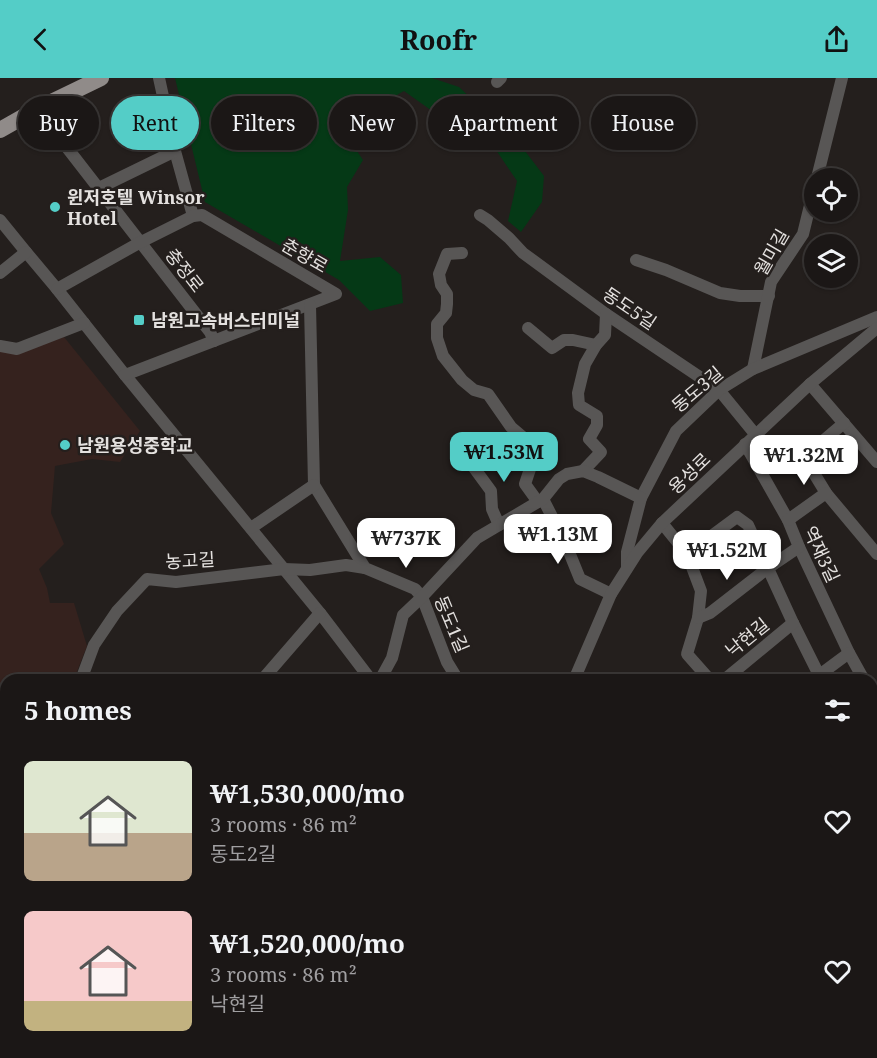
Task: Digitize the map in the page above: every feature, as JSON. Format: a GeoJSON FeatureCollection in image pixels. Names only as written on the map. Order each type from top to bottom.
{"type":"FeatureCollection","features":[{"type":"Feature","properties":{"kind":"main road"},"geometry":{"type":"LineString","coordinates":[[64,96],[101,78]]}},
{"type":"Feature","properties":{"kind":"main road"},"geometry":{"type":"LineString","coordinates":[[0,130],[18,120]]}},
{"type":"Feature","properties":{"kind":"street"},"geometry":{"type":"LineString","coordinates":[[57,289],[193,216],[175,151],[159,78]]}},
{"type":"Feature","properties":{"kind":"street"},"geometry":{"type":"LineString","coordinates":[[820,168],[842,78]]}},
{"type":"Feature","properties":{"kind":"street","name":"충정로"},"geometry":{"type":"LineString","coordinates":[[69,150],[210,332],[214,341]]}},
{"type":"Feature","properties":{"kind":"street"},"geometry":{"type":"LineString","coordinates":[[99,188],[175,151]]}},
{"type":"Feature","properties":{"kind":"street","name":"춘향로"},"geometry":{"type":"LineString","coordinates":[[125,375],[336,294],[202,215],[193,216]]}},
{"type":"Feature","properties":{"kind":"street","name":"동도5길"},"geometry":{"type":"LineString","coordinates":[[480,215],[509,238],[523,254],[606,314],[719,390],[755,434]]}},
{"type":"Feature","properties":{"kind":"street"},"geometry":{"type":"LineString","coordinates":[[0,220],[320,613],[366,674]]}},
{"type":"Feature","properties":{"kind":"street","name":"월미길"},"geometry":{"type":"LineString","coordinates":[[753,369],[771,282],[803,234],[806,222]]}},
{"type":"Feature","properties":{"kind":"street"},"geometry":{"type":"LineString","coordinates":[[0,273],[26,252]]}},
{"type":"Feature","properties":{"kind":"street"},"geometry":{"type":"LineString","coordinates":[[462,253],[447,254],[439,274],[441,285],[447,294],[446,313],[437,324],[436,338],[443,356],[462,380],[474,390],[488,394],[511,427],[530,443],[530,469],[525,484],[541,500],[565,542],[580,579],[611,594]]}},
{"type":"Feature","properties":{"kind":"street"},"geometry":{"type":"LineString","coordinates":[[636,260],[720,292],[740,296],[769,296]]}},
{"type":"Feature","properties":{"kind":"street"},"geometry":{"type":"LineString","coordinates":[[310,304],[314,485],[365,568]]}},
{"type":"Feature","properties":{"kind":"street"},"geometry":{"type":"LineString","coordinates":[[583,471],[601,452],[589,439],[597,425],[597,416],[579,405],[578,393],[585,364],[605,335],[606,314]]}},
{"type":"Feature","properties":{"kind":"street","name":"동도3길"},"geometry":{"type":"LineString","coordinates":[[627,568],[627,552],[641,498],[676,431],[719,390],[753,369],[877,317]]}},
{"type":"Feature","properties":{"kind":"street"},"geometry":{"type":"LineString","coordinates":[[0,346],[17,348],[84,323]]}},
{"type":"Feature","properties":{"kind":"street"},"geometry":{"type":"LineString","coordinates":[[528,328],[552,348],[564,340],[596,345]]}},
{"type":"Feature","properties":{"kind":"street","name":"용성로"},"geometry":{"type":"LineString","coordinates":[[577,674],[611,594],[637,553],[662,523],[810,384],[877,328]]}},
{"type":"Feature","properties":{"kind":"street"},"geometry":{"type":"LineString","coordinates":[[810,384],[877,462]]}},
{"type":"Feature","properties":{"kind":"street"},"geometry":{"type":"LineString","coordinates":[[844,423],[804,457],[826,493],[876,552]]}},
{"type":"Feature","properties":{"kind":"street","name":"역재3길"},"geometry":{"type":"LineString","coordinates":[[745,444],[788,520],[799,548],[861,674]]}},
{"type":"Feature","properties":{"kind":"street"},"geometry":{"type":"LineString","coordinates":[[469,461],[491,491],[492,508],[498,525]]}},
{"type":"Feature","properties":{"kind":"street"},"geometry":{"type":"LineString","coordinates":[[383,674],[392,658],[403,615],[477,538],[541,500],[559,479],[567,474],[583,471],[641,498]]}},
{"type":"Feature","properties":{"kind":"street"},"geometry":{"type":"LineString","coordinates":[[251,528],[314,485]]}},
{"type":"Feature","properties":{"kind":"street"},"geometry":{"type":"LineString","coordinates":[[788,520],[826,493]]}},
{"type":"Feature","properties":{"kind":"street","name":"낙현길"},"geometry":{"type":"LineString","coordinates":[[687,554],[737,517],[748,525],[815,674]]}},
{"type":"Feature","properties":{"kind":"street"},"geometry":{"type":"LineString","coordinates":[[662,523],[687,554],[701,591],[698,618],[687,654],[705,674]]}},
{"type":"Feature","properties":{"kind":"street"},"geometry":{"type":"LineString","coordinates":[[698,618],[711,613],[768,568],[799,548]]}},
{"type":"Feature","properties":{"kind":"street","name":"동도1길"},"geometry":{"type":"LineString","coordinates":[[284,569],[310,570],[346,565],[365,568],[415,589],[422,597],[447,662],[454,674]]}},
{"type":"Feature","properties":{"kind":"street","name":"농고길"},"geometry":{"type":"LineString","coordinates":[[83,674],[94,645],[117,611],[147,579],[176,582],[284,569]]}},
{"type":"Feature","properties":{"kind":"street"},"geometry":{"type":"LineString","coordinates":[[267,674],[320,613]]}},
{"type":"Feature","properties":{"kind":"street","name":"낙현길"},"geometry":{"type":"LineString","coordinates":[[731,674],[793,623]]}},
{"type":"Feature","properties":{"kind":"street"},"geometry":{"type":"LineString","coordinates":[[820,674],[849,653]]}},
{"type":"Feature","properties":{"kind":"shaded area","name":"남원용성중학교"},"geometry":{"type":"Polygon","coordinates":[[[64,337],[140,431],[120,462],[92,459],[55,466],[51,513],[64,544],[39,569],[50,603],[74,603],[87,646],[76,674],[0,674],[0,351],[21,352],[64,337]]]}},
{"type":"Feature","properties":{"kind":"green space"},"geometry":{"type":"Polygon","coordinates":[[[175,78],[432,78],[459,87],[469,96],[428,96],[428,108],[416,100],[416,96],[411,96],[404,91],[395,96],[329,96],[329,150],[356,150],[363,160],[347,187],[348,210],[340,261],[380,257],[401,275],[403,303],[370,311],[339,280],[205,202],[192,150],[199,150],[199,96],[179,96],[175,78]]]}},
{"type":"Feature","properties":{"kind":"green space"},"geometry":{"type":"Polygon","coordinates":[[[496,150],[524,150],[544,176],[542,202],[521,232],[508,221],[517,181],[496,150]]]}},
{"type":"Feature","properties":{"kind":"place","name":"윈저호텔 Winsor Hotel"},"geometry":{"type":"Point","coordinates":[55,207]}},
{"type":"Feature","properties":{"kind":"place","name":"남원고속버스터미널"},"geometry":{"type":"Point","coordinates":[139,320]}},
{"type":"Feature","properties":{"kind":"place","name":"남원용성중학교"},"geometry":{"type":"Point","coordinates":[65,445]}}]}
